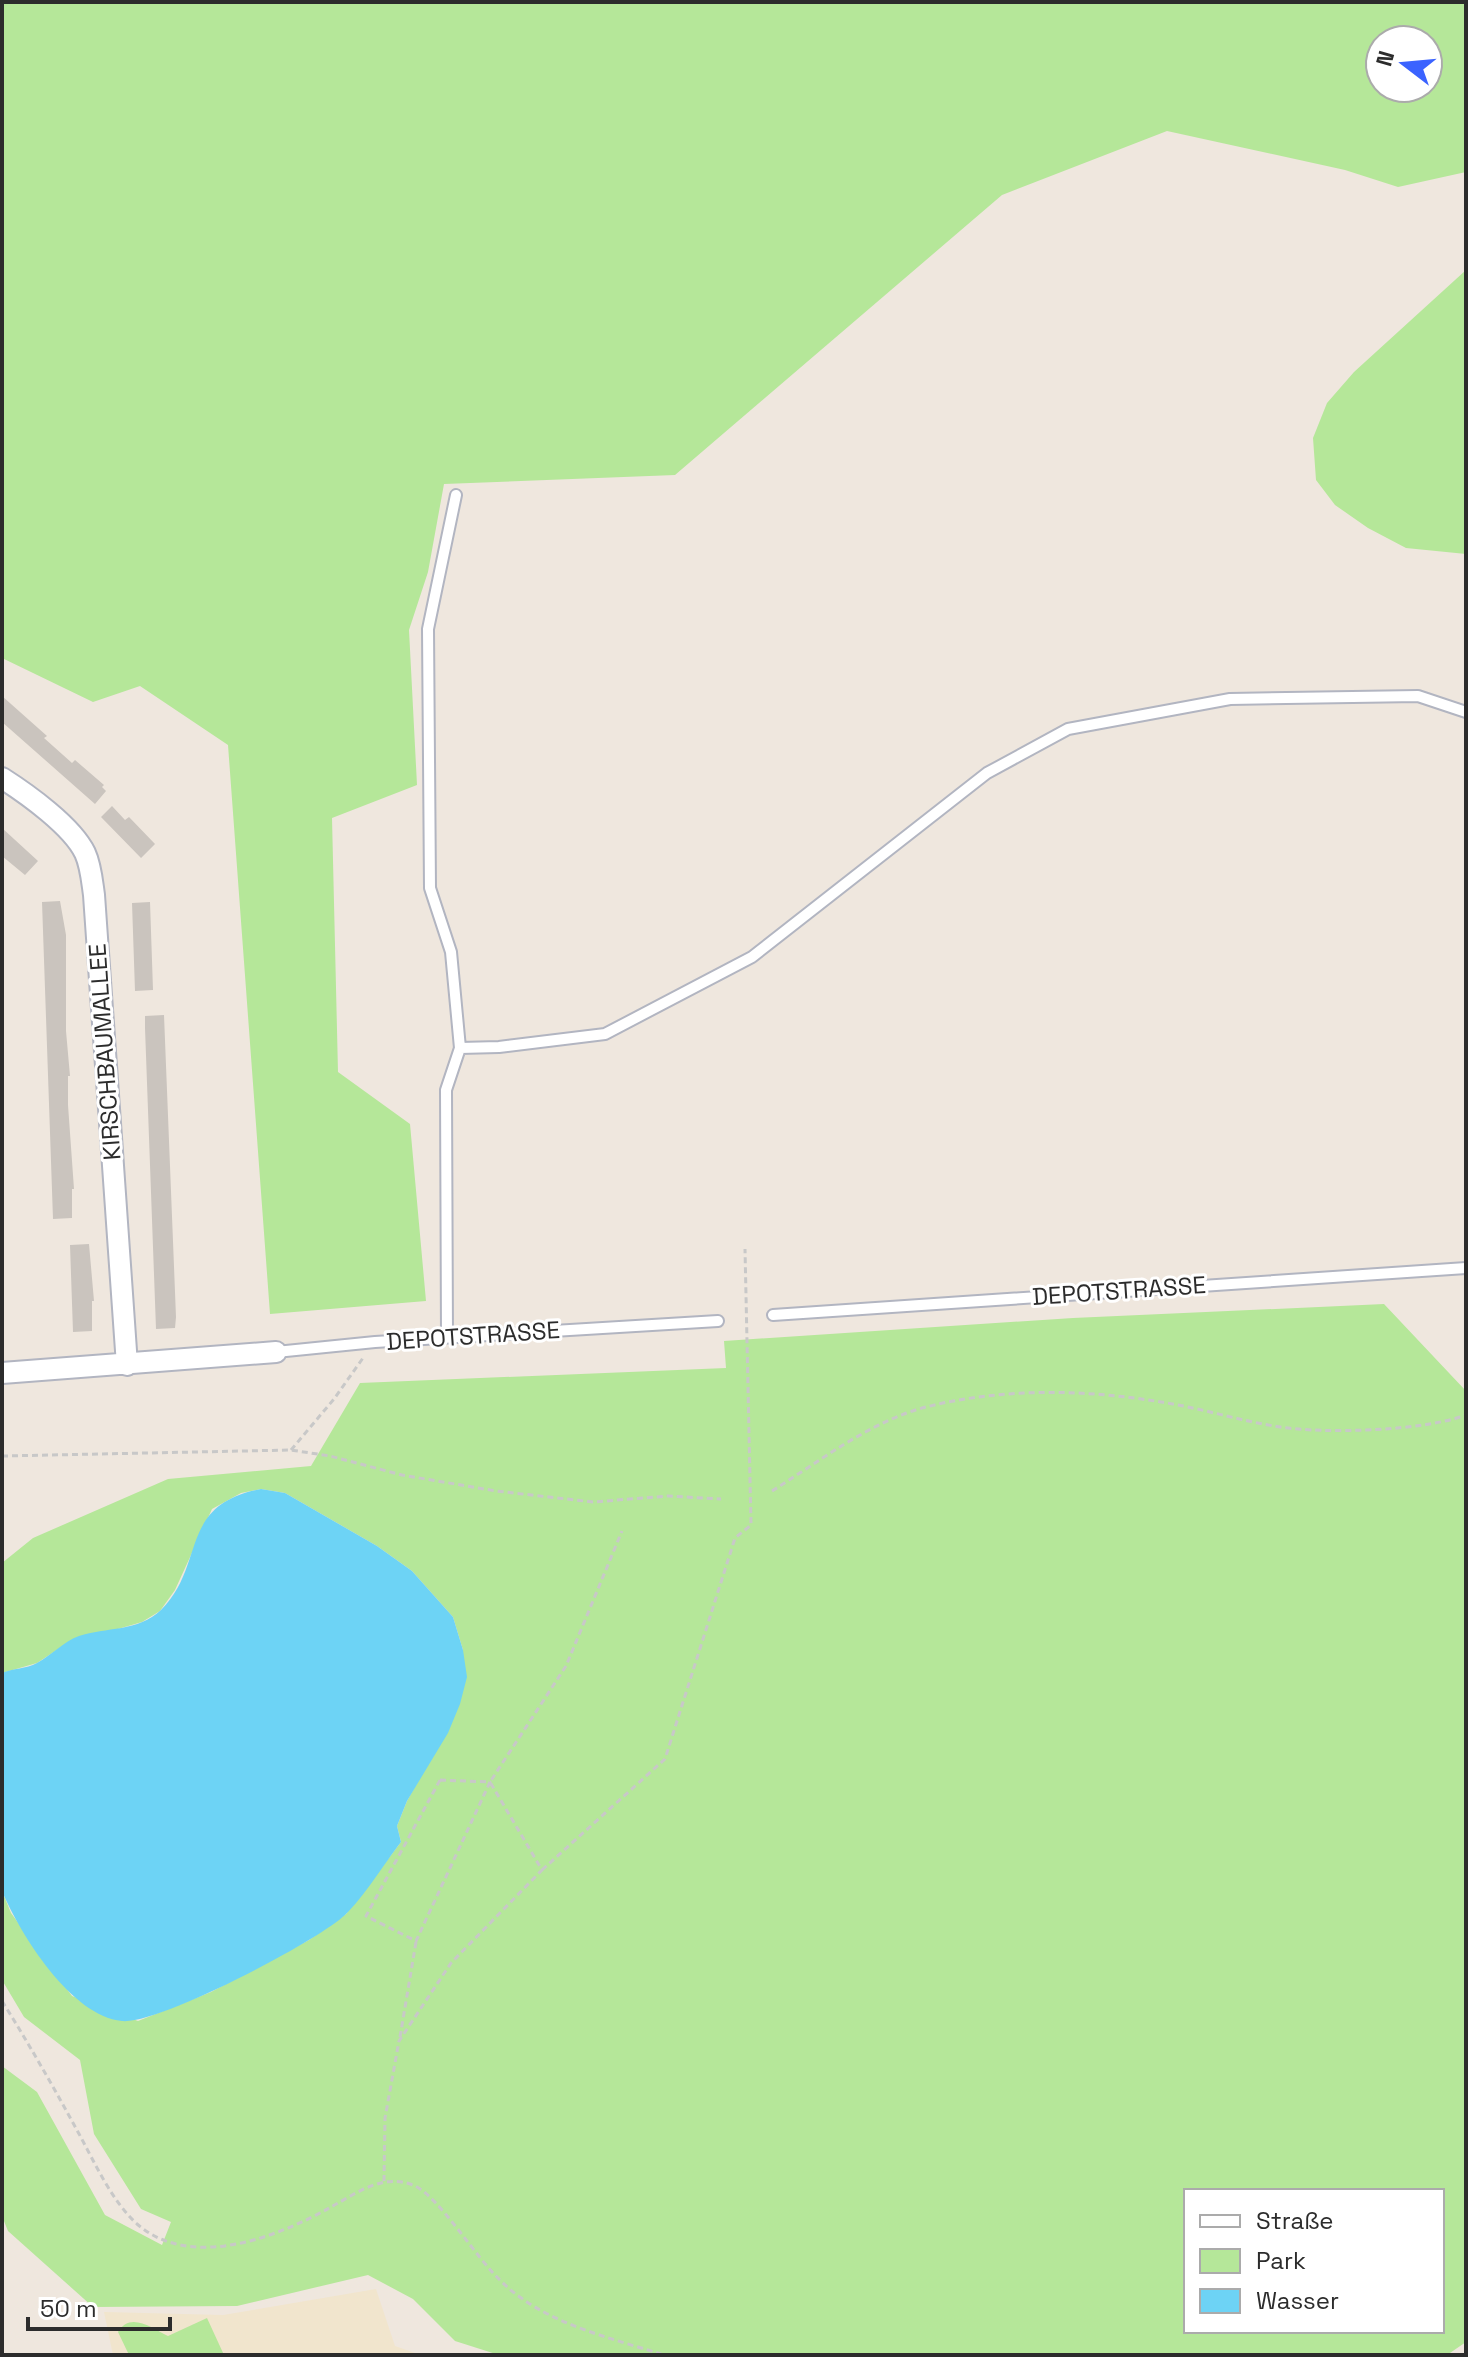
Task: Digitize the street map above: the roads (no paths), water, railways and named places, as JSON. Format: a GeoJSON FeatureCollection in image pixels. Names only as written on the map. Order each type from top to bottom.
{"type":"FeatureCollection","features":[{"type":"Feature","properties":{"kind":"street","name":"KIRSCHBAUMALLEE"},"geometry":{"type":"LineString","coordinates":[[2,778],[76,839],[88,863],[94,895],[127,1365]]}},
{"type":"Feature","properties":{"kind":"street"},"geometry":{"type":"LineString","coordinates":[[2,1373],[276,1352]]}},
{"type":"Feature","properties":{"kind":"lane"},"geometry":{"type":"LineString","coordinates":[[447,1337],[446,1090],[460,1048],[451,952],[430,888],[428,629],[456,495]]}},
{"type":"Feature","properties":{"kind":"lane"},"geometry":{"type":"LineString","coordinates":[[460,1048],[499,1047],[605,1034],[752,957],[987,773],[1068,729],[1230,699],[1418,696],[1466,712]]}},
{"type":"Feature","properties":{"kind":"lane","name":"DEPOTSTRASSE"},"geometry":{"type":"LineString","coordinates":[[773,1315],[1466,1268]]}},
{"type":"Feature","properties":{"kind":"lane","name":"DEPOTSTRASSE"},"geometry":{"type":"LineString","coordinates":[[276,1352],[375,1342],[718,1321]]}},
{"type":"Feature","properties":{"kind":"water"},"geometry":{"type":"Polygon","coordinates":[[[261,1489],[285,1493],[377,1546],[412,1571],[453,1617],[467,1677],[460,1704],[448,1733],[407,1801],[397,1826],[401,1842],[345,1915],[303,1944],[236,1980],[168,2010],[141,2019],[122,2021],[103,2016],[84,2005],[50,1970],[21,1929],[2,1891],[2,1673],[37,1663],[79,1636],[132,1626],[152,1617],[175,1592],[197,1538],[216,1508],[234,1497],[261,1489]]]}}]}
